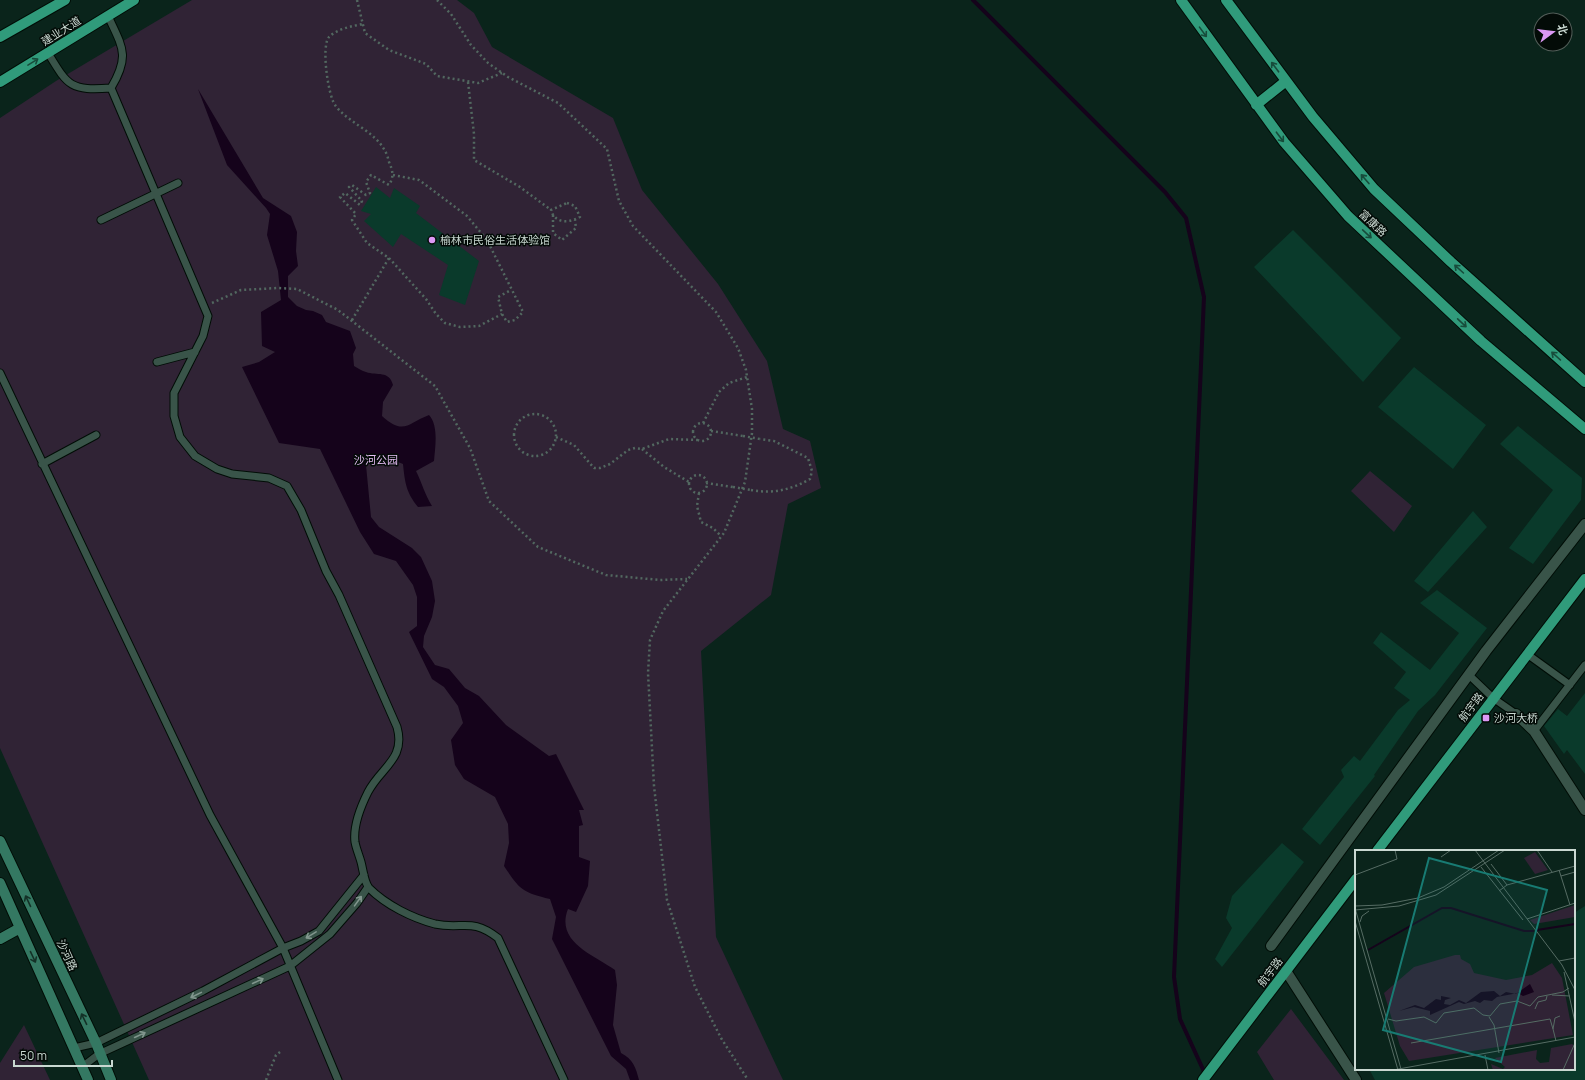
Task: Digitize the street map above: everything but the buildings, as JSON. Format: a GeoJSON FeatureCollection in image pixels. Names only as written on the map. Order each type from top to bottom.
{"type":"FeatureCollection","features":[{"type":"Feature","properties":{"kind":"main road"},"geometry":{"type":"LineString","coordinates":[[0,37],[65,0]]}},
{"type":"Feature","properties":{"kind":"main road","name":"建业大道"},"geometry":{"type":"LineString","coordinates":[[0,82],[134,0]]}},
{"type":"Feature","properties":{"kind":"main road","name":"富康路"},"geometry":{"type":"LineString","coordinates":[[1181,0],[1284,142],[1348,216],[1480,341],[1585,429]]}},
{"type":"Feature","properties":{"kind":"main road"},"geometry":{"type":"LineString","coordinates":[[1226,0],[1312,118],[1374,189],[1451,262],[1585,382]]}},
{"type":"Feature","properties":{"kind":"main road"},"geometry":{"type":"LineString","coordinates":[[1256,105],[1286,81]]}},
{"type":"Feature","properties":{"kind":"main road","name":"航宇路"},"geometry":{"type":"LineString","coordinates":[[1378,850],[1585,579]]}},
{"type":"Feature","properties":{"kind":"main road","name":"沙河路"},"geometry":{"type":"LineString","coordinates":[[0,841],[98,1049],[111,1080]]}},
{"type":"Feature","properties":{"kind":"main road","name":"航宇路"},"geometry":{"type":"LineString","coordinates":[[1203,1080],[1355,880]]}},
{"type":"Feature","properties":{"kind":"main road"},"geometry":{"type":"LineString","coordinates":[[0,883],[88,1080]]}},
{"type":"Feature","properties":{"kind":"main road"},"geometry":{"type":"LineString","coordinates":[[0,939],[20,928]]}},
{"type":"Feature","properties":{"kind":"street"},"geometry":{"type":"LineString","coordinates":[[1271,946],[1468,675],[1585,524]]}},
{"type":"Feature","properties":{"kind":"street"},"geometry":{"type":"LineString","coordinates":[[1516,714],[1534,731],[1585,810]]}},
{"type":"Feature","properties":{"kind":"street"},"geometry":{"type":"LineString","coordinates":[[1286,971],[1356,1080]]}},
{"type":"Feature","properties":{"kind":"lane"},"geometry":{"type":"LineString","coordinates":[[108,16],[120,42],[123,54],[121,71],[111,88]]}},
{"type":"Feature","properties":{"kind":"lane"},"geometry":{"type":"LineString","coordinates":[[48,53],[63,77],[73,86],[95,90],[111,88]]}},
{"type":"Feature","properties":{"kind":"lane"},"geometry":{"type":"LineString","coordinates":[[111,88],[208,316],[204,336],[174,393],[174,416],[180,437],[195,456],[216,469],[232,474],[269,478],[287,486],[301,510],[326,571],[339,595],[401,739],[398,752],[368,792],[358,818],[355,841],[368,887],[390,905],[406,913],[436,924],[477,925],[486,928],[498,938],[564,1080]]}},
{"type":"Feature","properties":{"kind":"lane"},"geometry":{"type":"LineString","coordinates":[[101,220],[178,183]]}},
{"type":"Feature","properties":{"kind":"lane"},"geometry":{"type":"LineString","coordinates":[[157,362],[195,352]]}},
{"type":"Feature","properties":{"kind":"lane"},"geometry":{"type":"LineString","coordinates":[[0,373],[210,815],[283,948],[338,1080]]}},
{"type":"Feature","properties":{"kind":"lane"},"geometry":{"type":"LineString","coordinates":[[42,464],[96,435]]}},
{"type":"Feature","properties":{"kind":"lane"},"geometry":{"type":"LineString","coordinates":[[1527,654],[1570,685]]}},
{"type":"Feature","properties":{"kind":"lane"},"geometry":{"type":"LineString","coordinates":[[1534,731],[1585,665]]}},
{"type":"Feature","properties":{"kind":"lane"},"geometry":{"type":"LineString","coordinates":[[1468,675],[1493,698],[1516,714]]}},
{"type":"Feature","properties":{"kind":"lane"},"geometry":{"type":"LineString","coordinates":[[82,1067],[98,1049],[283,948],[301,941],[319,931],[364,875]]}},
{"type":"Feature","properties":{"kind":"lane"},"geometry":{"type":"LineString","coordinates":[[74,1048],[98,1049],[290,966],[330,934],[357,904],[368,887]]}},
{"type":"Feature","properties":{"kind":"path"},"geometry":{"type":"LineString","coordinates":[[358,0],[365,33],[389,50],[426,64],[437,76],[478,83],[502,73]]}},
{"type":"Feature","properties":{"kind":"path"},"geometry":{"type":"LineString","coordinates":[[437,0],[451,14],[471,45],[488,63],[502,73],[558,103],[607,149],[619,201],[633,226],[716,312],[738,348],[747,377],[752,409],[752,433],[745,482],[721,536],[663,611],[650,640],[648,673],[654,786],[667,900],[695,987],[721,1038],[748,1080]]}},
{"type":"Feature","properties":{"kind":"path"},"geometry":{"type":"LineString","coordinates":[[363,24],[348,27],[329,37],[325,44],[326,81],[331,99],[336,107],[365,130],[385,150],[393,175],[389,185],[371,175],[366,182],[370,194],[366,195],[352,185],[349,187],[362,201],[360,205],[345,193],[340,197],[356,214],[352,220],[367,244],[388,258],[426,299],[436,314],[445,323],[460,327],[480,326],[502,314]]}},
{"type":"Feature","properties":{"kind":"path"},"geometry":{"type":"LineString","coordinates":[[468,82],[474,134],[474,160],[520,187],[551,210],[553,215],[553,233],[562,240],[576,228],[575,220]]}},
{"type":"Feature","properties":{"kind":"path"},"geometry":{"type":"LineString","coordinates":[[393,175],[419,180],[467,216],[487,240],[523,312],[515,320],[507,322],[502,314],[498,297],[511,290]]}},
{"type":"Feature","properties":{"kind":"path"},"geometry":{"type":"LineString","coordinates":[[551,210],[567,204],[575,206],[580,218],[570,223],[559,220],[553,215]]}},
{"type":"Feature","properties":{"kind":"path"},"geometry":{"type":"LineString","coordinates":[[352,320],[388,258]]}},
{"type":"Feature","properties":{"kind":"path"},"geometry":{"type":"LineString","coordinates":[[204,307],[240,290],[278,288],[297,290],[338,310],[435,386],[470,448],[489,501],[538,547],[606,575],[660,580],[687,579]]}},
{"type":"Feature","properties":{"kind":"path"},"geometry":{"type":"LineString","coordinates":[[698,440],[694,436],[694,430],[697,425],[703,423],[719,392],[729,383],[747,377]]}},
{"type":"Feature","properties":{"kind":"path"},"geometry":{"type":"LineString","coordinates":[[534,414],[541,415],[552,423],[556,437],[554,443],[545,453],[532,456],[520,450],[514,438],[514,431],[521,419],[534,414]]}},
{"type":"Feature","properties":{"kind":"path"},"geometry":{"type":"LineString","coordinates":[[556,437],[574,445],[594,468],[600,468],[610,464],[628,450],[635,448],[642,449],[669,438],[703,441],[709,439],[711,431],[708,426],[703,423]]}},
{"type":"Feature","properties":{"kind":"path"},"geometry":{"type":"LineString","coordinates":[[706,483],[768,493],[800,485],[810,479],[812,470],[808,458],[774,441],[711,431]]}},
{"type":"Feature","properties":{"kind":"path"},"geometry":{"type":"LineString","coordinates":[[642,449],[664,467],[689,482],[691,490],[699,493]]}},
{"type":"Feature","properties":{"kind":"path"},"geometry":{"type":"LineString","coordinates":[[689,482],[692,477],[698,475],[704,478],[706,488],[699,493],[697,506],[701,522],[713,528],[721,536]]}},
{"type":"Feature","properties":{"kind":"path"},"geometry":{"type":"LineString","coordinates":[[266,1080],[276,1055],[280,1052]]}},
{"type":"Feature","properties":{"kind":"green space","name":"沙河公园"},"geometry":{"type":"Polygon","coordinates":[[[192,0],[457,0],[474,13],[492,47],[613,118],[642,190],[718,284],[767,361],[783,429],[810,441],[821,488],[788,504],[771,595],[701,651],[716,937],[783,1080],[149,1080],[0,748],[0,118],[56,81],[192,0]]]}},
{"type":"Feature","properties":{"kind":"green space"},"geometry":{"type":"Polygon","coordinates":[[[1370,471],[1412,506],[1394,532],[1351,491],[1370,471]]]}},
{"type":"Feature","properties":{"kind":"green space"},"geometry":{"type":"Polygon","coordinates":[[[1291,1009],[1344,1080],[1274,1080],[1257,1052],[1291,1009]]]}},
{"type":"Feature","properties":{"kind":"green space"},"geometry":{"type":"Polygon","coordinates":[[[24,1025],[50,1080],[0,1080],[0,1063],[24,1025]]]}},
{"type":"Feature","properties":{"kind":"shaded area"},"geometry":{"type":"Polygon","coordinates":[[[198,89],[263,198],[291,216],[297,232],[296,251],[298,266],[288,276],[288,297],[297,306],[322,315],[326,322],[350,331],[356,348],[353,354],[354,366],[366,372],[382,374],[389,377],[393,385],[383,402],[382,416],[389,422],[401,427],[429,415],[432,420],[436,437],[434,461],[416,471],[427,498],[432,506],[418,507],[411,497],[407,487],[404,477],[403,464],[381,455],[369,459],[366,465],[371,517],[379,527],[412,548],[421,557],[432,581],[435,601],[432,617],[424,636],[423,647],[435,665],[449,669],[465,688],[479,696],[506,725],[549,756],[556,754],[584,810],[579,810],[583,825],[579,826],[579,857],[590,861],[588,886],[576,912],[568,909],[565,920],[567,930],[572,939],[587,953],[615,970],[617,985],[613,1025],[621,1053],[625,1055],[633,1064],[639,1080],[630,1080],[626,1069],[611,1056],[552,939],[556,917],[550,899],[522,889],[504,866],[509,843],[508,824],[495,797],[464,779],[455,765],[451,740],[463,723],[458,706],[444,687],[432,679],[409,632],[417,626],[417,597],[413,585],[396,561],[374,554],[360,532],[320,449],[279,443],[242,367],[259,362],[275,352],[262,346],[261,312],[281,300],[278,271],[267,235],[270,214],[227,165],[198,89]]]}},
{"type":"Feature","properties":{"kind":"waterway"},"geometry":{"type":"LineString","coordinates":[[973,0],[1165,192],[1186,218],[1204,297],[1174,977],[1180,1019],[1206,1076]]}},
{"type":"Feature","properties":{"kind":"place","name":"榆林市民俗生活体验馆"},"geometry":{"type":"Point","coordinates":[432,240]}},
{"type":"Feature","properties":{"kind":"place","name":"沙河大桥"},"geometry":{"type":"Point","coordinates":[1486,718]}}]}
